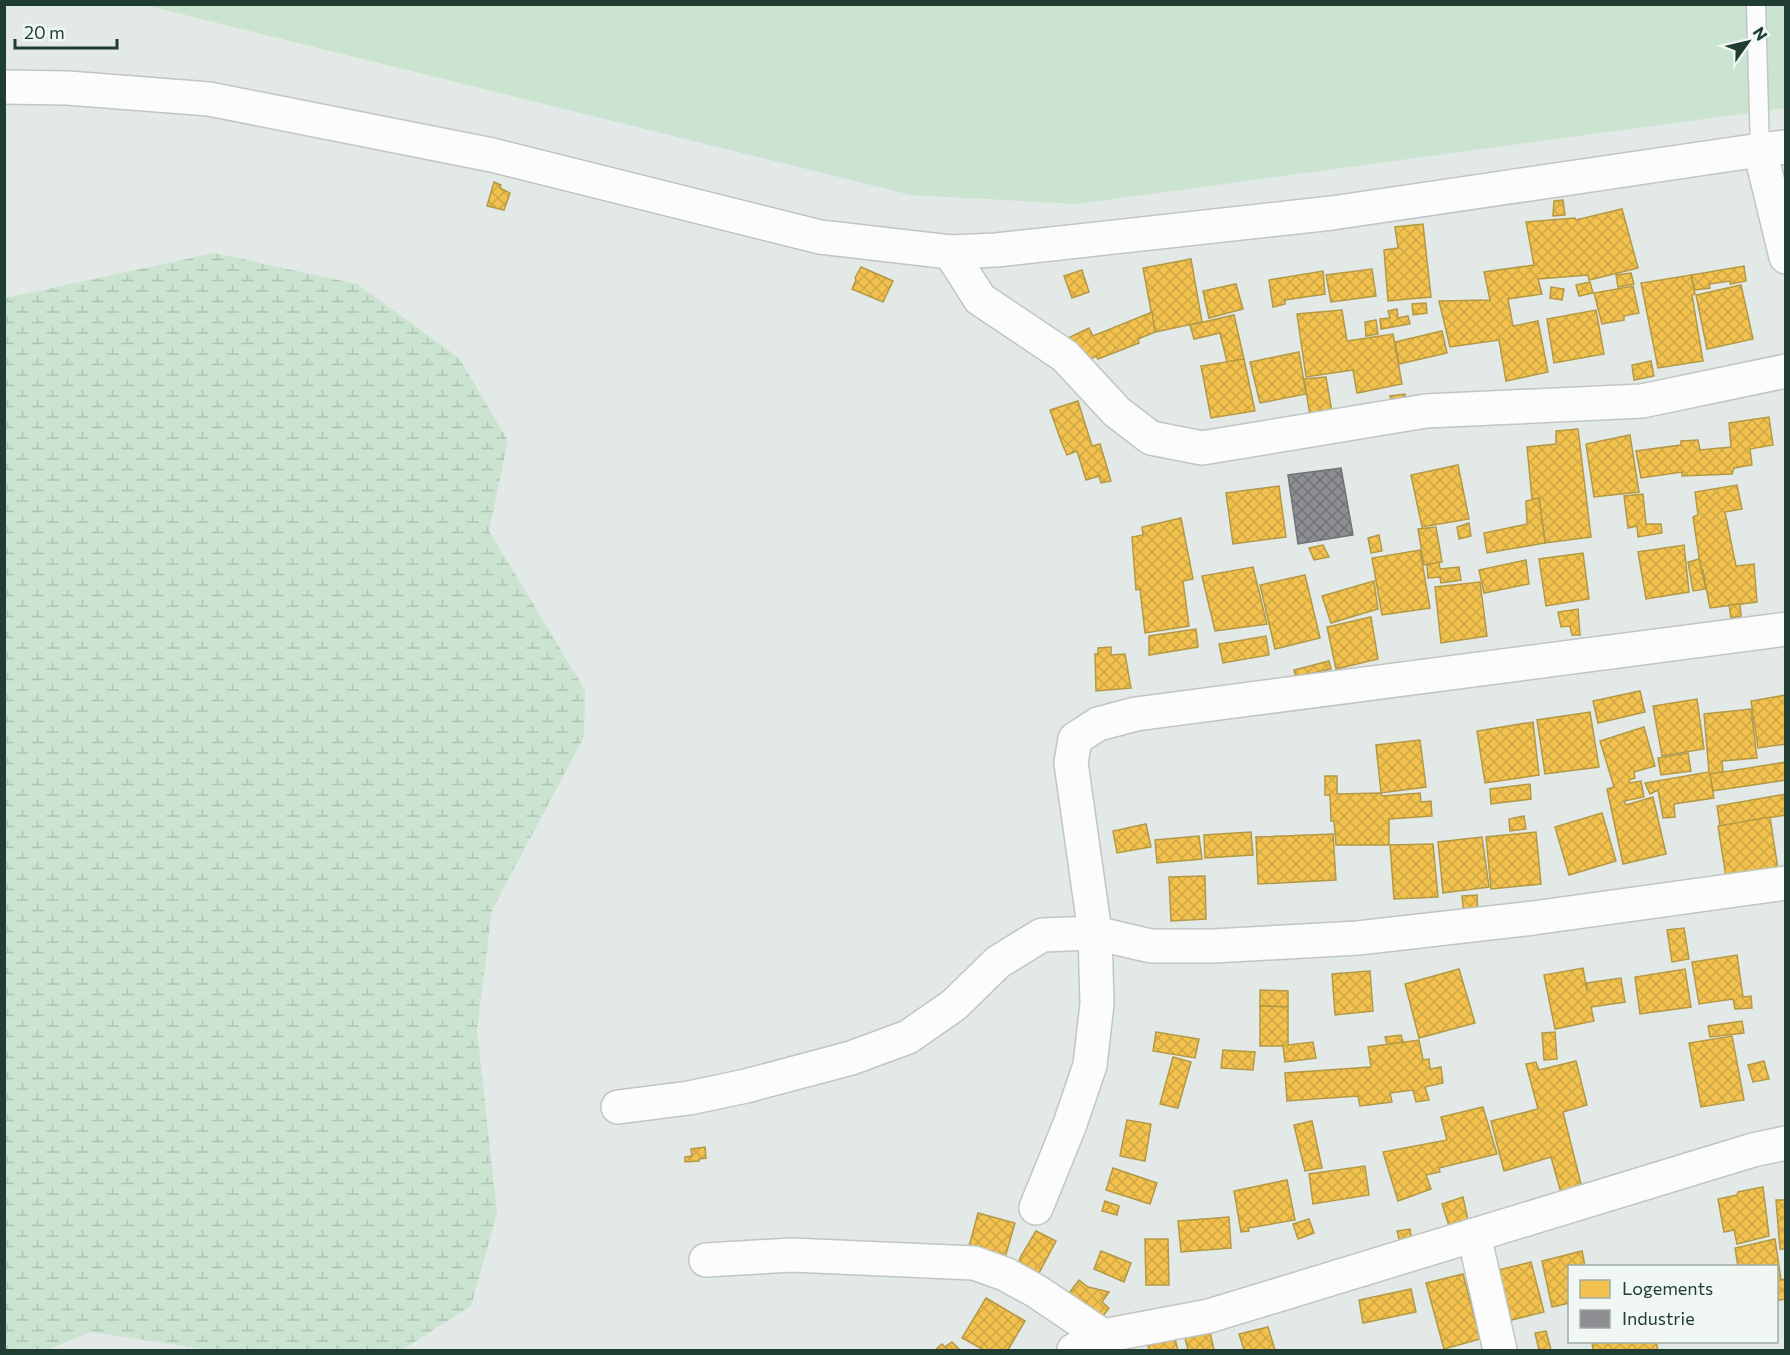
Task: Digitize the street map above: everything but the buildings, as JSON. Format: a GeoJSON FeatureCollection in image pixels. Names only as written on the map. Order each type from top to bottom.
{"type":"FeatureCollection","features":[{"type":"Feature","properties":{"kind":"street"},"geometry":{"type":"LineString","coordinates":[[4,87],[68,88],[209,99],[492,154],[820,237],[951,252],[996,250],[1332,213],[1773,149],[1785,257]]}},
{"type":"Feature","properties":{"kind":"street"},"geometry":{"type":"LineString","coordinates":[[951,252],[980,299],[1065,356],[1126,418],[1151,438],[1202,448],[1426,411],[1642,401],[1785,371]]}},
{"type":"Feature","properties":{"kind":"street"},"geometry":{"type":"LineString","coordinates":[[1036,1208],[1070,1124],[1090,1065],[1097,1004],[1095,933],[1071,763],[1074,739],[1098,724],[1136,714],[1785,628]]}},
{"type":"Feature","properties":{"kind":"street"},"geometry":{"type":"LineString","coordinates":[[618,1107],[689,1098],[746,1086],[851,1058],[908,1037],[954,1005],[998,962],[1042,935],[1095,933],[1151,946],[1213,946],[1358,938],[1545,917],[1785,884]]}},
{"type":"Feature","properties":{"kind":"street"},"geometry":{"type":"LineString","coordinates":[[1074,1350],[1103,1336],[1209,1316],[1752,1150],[1785,1143]]}},
{"type":"Feature","properties":{"kind":"street"},"geometry":{"type":"LineString","coordinates":[[1474,1236],[1500,1350]]}},
{"type":"Feature","properties":{"kind":"street"},"geometry":{"type":"LineString","coordinates":[[706,1260],[792,1256],[974,1263],[1005,1274],[1036,1291],[1103,1336]]}},
{"type":"Feature","properties":{"kind":"lane"},"geometry":{"type":"LineString","coordinates":[[1756,4],[1773,149]]}},
{"type":"Feature","properties":{"kind":"green space"},"geometry":{"type":"Polygon","coordinates":[[[145,5],[1785,5],[1785,108],[1076,204],[911,195],[145,5]]]}},
{"type":"Feature","properties":{"kind":"green space"},"geometry":{"type":"Polygon","coordinates":[[[214,253],[357,284],[459,358],[508,441],[489,531],[585,690],[584,737],[492,910],[477,1030],[497,1213],[471,1306],[402,1350],[211,1350],[91,1332],[46,1350],[5,1350],[5,298],[214,253]]]}}]}
